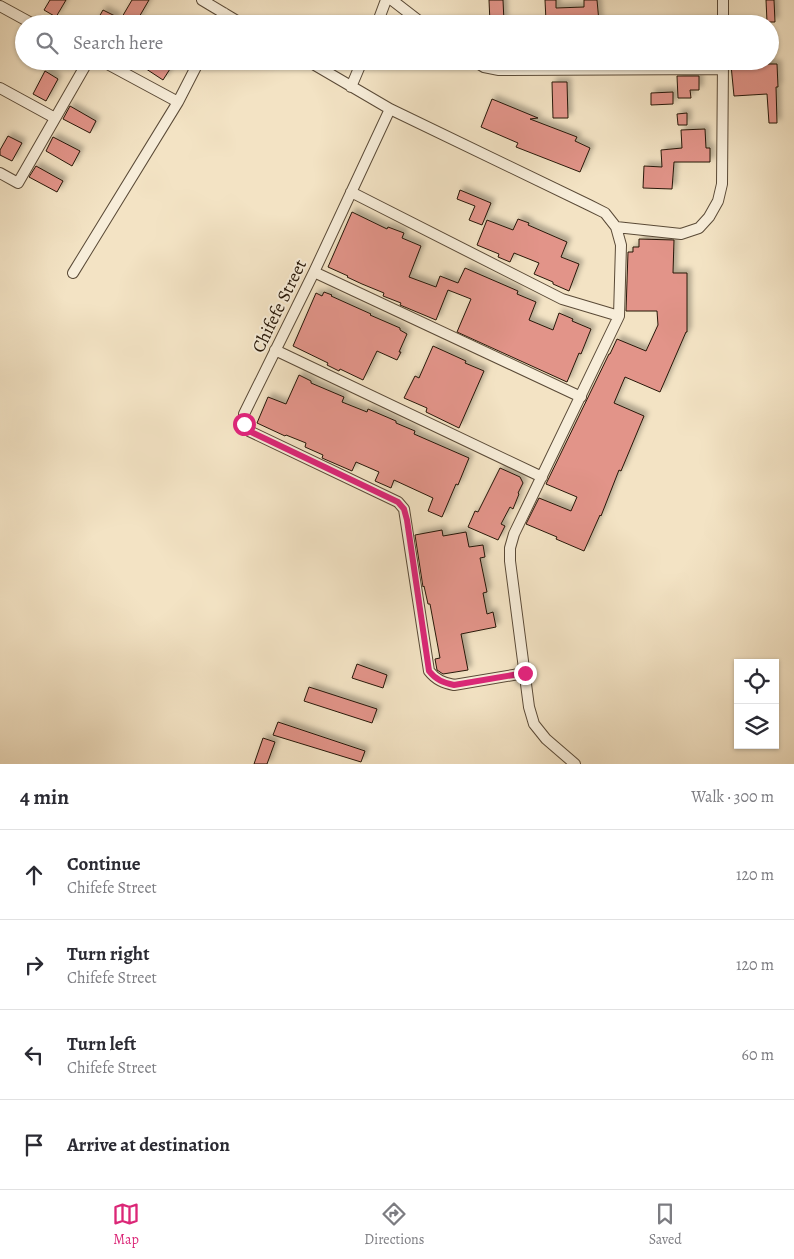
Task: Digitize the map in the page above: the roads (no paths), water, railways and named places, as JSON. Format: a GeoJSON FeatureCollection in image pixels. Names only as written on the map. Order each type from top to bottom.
{"type":"FeatureCollection","features":[{"type":"Feature","properties":{"kind":"street"},"geometry":{"type":"LineString","coordinates":[[202,0],[227,15]]}},
{"type":"Feature","properties":{"kind":"street"},"geometry":{"type":"LineString","coordinates":[[380,15],[386,0]]}},
{"type":"Feature","properties":{"kind":"street"},"geometry":{"type":"LineString","coordinates":[[392,0],[411,15]]}},
{"type":"Feature","properties":{"kind":"street"},"geometry":{"type":"LineString","coordinates":[[723,0],[723,15]]}},
{"type":"Feature","properties":{"kind":"street"},"geometry":{"type":"LineString","coordinates":[[0,6],[16,15]]}},
{"type":"Feature","properties":{"kind":"street"},"geometry":{"type":"LineString","coordinates":[[0,173],[18,183],[83,70]]}},
{"type":"Feature","properties":{"kind":"street"},"geometry":{"type":"LineString","coordinates":[[119,70],[178,102]]}},
{"type":"Feature","properties":{"kind":"street"},"geometry":{"type":"LineString","coordinates":[[73,273],[178,102],[194,70]]}},
{"type":"Feature","properties":{"kind":"street"},"geometry":{"type":"LineString","coordinates":[[324,70],[390,109],[605,213],[616,227],[621,245],[619,316],[514,534],[510,548],[510,561],[529,707],[534,724],[546,739],[575,764]]}},
{"type":"Feature","properties":{"kind":"street"},"geometry":{"type":"LineString","coordinates":[[352,86],[358,70]]}},
{"type":"Feature","properties":{"kind":"street"},"geometry":{"type":"LineString","coordinates":[[616,227],[681,234],[699,228],[709,217],[718,201],[722,184],[723,70]]}},
{"type":"Feature","properties":{"kind":"street"},"geometry":{"type":"LineString","coordinates":[[0,88],[55,118]]}},
{"type":"Feature","properties":{"kind":"street","name":"Chifefe Street"},"geometry":{"type":"LineString","coordinates":[[390,109],[314,272],[244,414],[244,424],[249,431],[398,502],[404,509],[429,671],[434,677],[444,683],[454,685],[525,673]]}},
{"type":"Feature","properties":{"kind":"street"},"geometry":{"type":"LineString","coordinates":[[351,192],[562,299],[619,316]]}},
{"type":"Feature","properties":{"kind":"street"},"geometry":{"type":"LineString","coordinates":[[314,272],[580,398]]}},
{"type":"Feature","properties":{"kind":"street"},"geometry":{"type":"LineString","coordinates":[[275,350],[542,477]]}}]}
